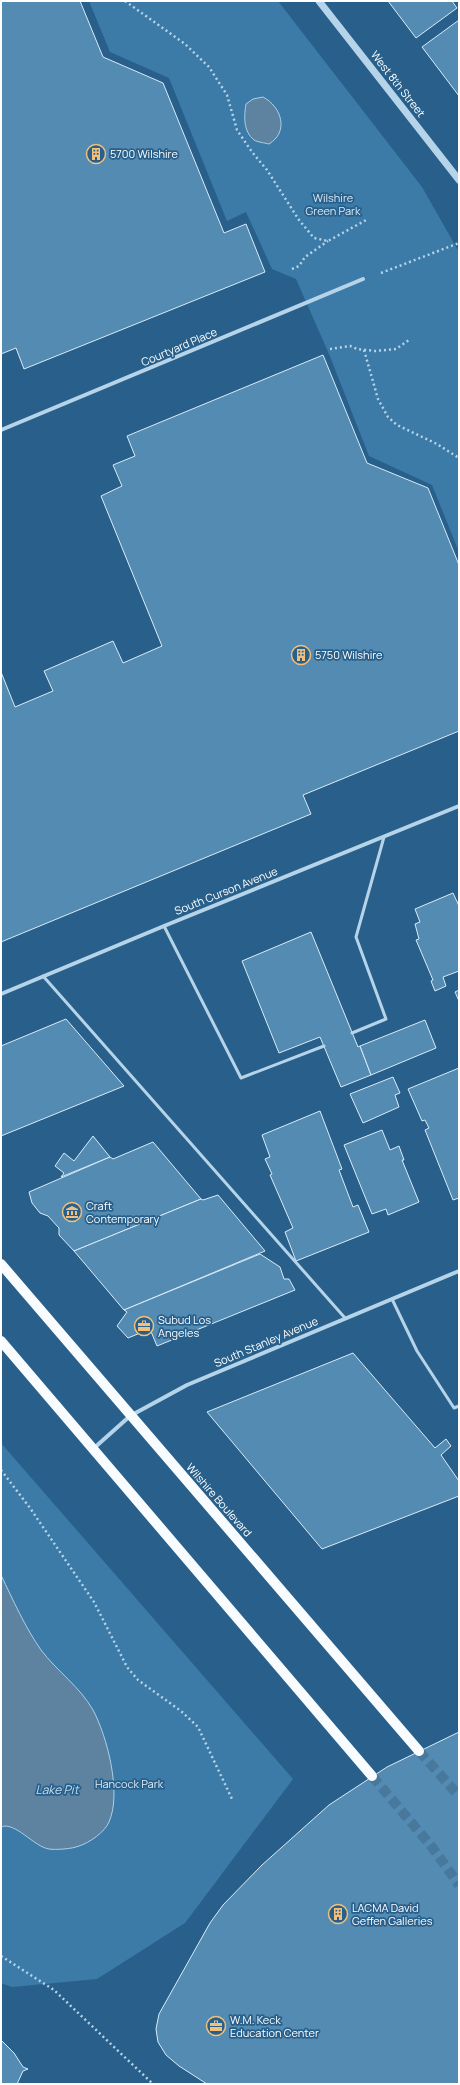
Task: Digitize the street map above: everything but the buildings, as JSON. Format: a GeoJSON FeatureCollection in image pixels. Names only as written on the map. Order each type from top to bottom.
{"type":"FeatureCollection","features":[{"type":"Feature","properties":{"kind":"main road","name":"Wilshire Boulevard"},"geometry":{"type":"LineString","coordinates":[[1,1264],[419,1751]]}},
{"type":"Feature","properties":{"kind":"main road"},"geometry":{"type":"LineString","coordinates":[[1,1341],[372,1776]]}},
{"type":"Feature","properties":{"kind":"street","name":"West 8th Street"},"geometry":{"type":"LineString","coordinates":[[319,1],[459,180]]}},
{"type":"Feature","properties":{"kind":"street","name":"Courtyard Place"},"geometry":{"type":"LineString","coordinates":[[1,430],[363,279]]}},
{"type":"Feature","properties":{"kind":"street","name":"South Curson Avenue"},"geometry":{"type":"LineString","coordinates":[[1,994],[459,806]]}},
{"type":"Feature","properties":{"kind":"street","name":"South Stanley Avenue"},"geometry":{"type":"LineString","coordinates":[[93,1449],[130,1416],[187,1385],[459,1271]]}},
{"type":"Feature","properties":{"kind":"lane"},"geometry":{"type":"LineString","coordinates":[[352,1033],[386,1019],[356,937],[384,836]]}},
{"type":"Feature","properties":{"kind":"lane"},"geometry":{"type":"LineString","coordinates":[[164,926],[241,1078],[324,1046]]}},
{"type":"Feature","properties":{"kind":"lane"},"geometry":{"type":"LineString","coordinates":[[43,976],[345,1318]]}},
{"type":"Feature","properties":{"kind":"lane"},"geometry":{"type":"LineString","coordinates":[[392,1299],[417,1351],[454,1408],[459,1406]]}},
{"type":"Feature","properties":{"kind":"path"},"geometry":{"type":"LineString","coordinates":[[125,1],[185,44],[209,67],[227,95],[238,130],[252,152],[267,170],[299,220],[314,238],[328,241]]}},
{"type":"Feature","properties":{"kind":"path"},"geometry":{"type":"LineString","coordinates":[[292,269],[299,266],[305,257],[328,241],[368,219]]}},
{"type":"Feature","properties":{"kind":"path"},"geometry":{"type":"LineString","coordinates":[[363,279],[459,243]]}},
{"type":"Feature","properties":{"kind":"path"},"geometry":{"type":"LineString","coordinates":[[330,349],[350,346],[375,351],[396,349],[409,340]]}},
{"type":"Feature","properties":{"kind":"path"},"geometry":{"type":"LineString","coordinates":[[364,350],[378,399],[388,417],[397,424],[437,444],[459,458]]}},
{"type":"Feature","properties":{"kind":"path"},"geometry":{"type":"LineString","coordinates":[[1,1470],[30,1508],[94,1602],[127,1667],[138,1680],[181,1711],[198,1727],[232,1799]]}},
{"type":"Feature","properties":{"kind":"path"},"geometry":{"type":"LineString","coordinates":[[1,1956],[54,1990],[153,2084]]}},
{"type":"Feature","properties":{"kind":"green space","name":"Wilshire Green Park"},"geometry":{"type":"Polygon","coordinates":[[[89,1],[278,1],[422,187],[459,252],[459,552],[432,485],[369,456],[329,354],[296,279],[272,269],[246,212],[227,221],[169,78],[110,52],[89,1]]]}},
{"type":"Feature","properties":{"kind":"green space","name":"Hancock Park"},"geometry":{"type":"Polygon","coordinates":[[[1,1443],[293,1779],[185,1923],[97,1979],[12,1987],[1,1983],[1,1443]]]}},
{"type":"Feature","properties":{"kind":"water"},"geometry":{"type":"Polygon","coordinates":[[[263,97],[270,101],[275,107],[281,120],[279,133],[269,144],[254,140],[250,136],[245,123],[246,104],[253,99],[263,97]]]}},
{"type":"Feature","properties":{"kind":"water","name":"Lake Pit"},"geometry":{"type":"Polygon","coordinates":[[[1,1575],[24,1623],[41,1650],[82,1694],[93,1710],[108,1749],[113,1781],[113,1810],[109,1822],[104,1830],[83,1845],[64,1849],[49,1849],[37,1844],[12,1828],[6,1826],[1,1827],[1,1575]]]}},
{"type":"Feature","properties":{"kind":"tunnel"},"geometry":{"type":"LineString","coordinates":[[419,1751],[459,1796]]}},
{"type":"Feature","properties":{"kind":"tunnel"},"geometry":{"type":"LineString","coordinates":[[372,1776],[432,1847],[459,1885]]}},
{"type":"Feature","properties":{"kind":"place","name":"5700 Wilshire"},"geometry":{"type":"Point","coordinates":[96,154]}},
{"type":"Feature","properties":{"kind":"place","name":"5750 Wilshire"},"geometry":{"type":"Point","coordinates":[301,655]}},
{"type":"Feature","properties":{"kind":"place","name":"Craft Contemporary"},"geometry":{"type":"Point","coordinates":[72,1212]}},
{"type":"Feature","properties":{"kind":"place","name":"Subud Los Angeles"},"geometry":{"type":"Point","coordinates":[144,1326]}},
{"type":"Feature","properties":{"kind":"place","name":"LACMA David Geffen Galleries"},"geometry":{"type":"Point","coordinates":[338,1914]}},
{"type":"Feature","properties":{"kind":"place","name":"W.M. Keck Education Center"},"geometry":{"type":"Point","coordinates":[216,2026]}}]}
